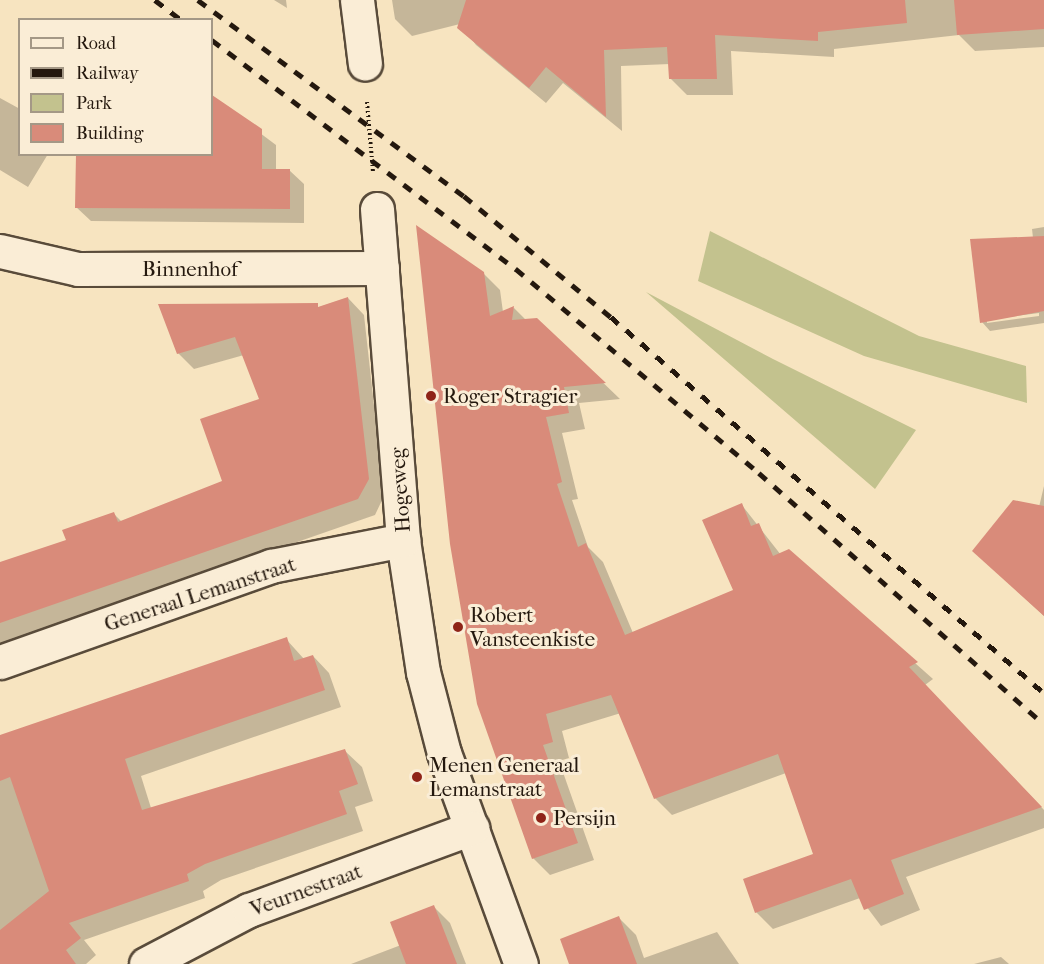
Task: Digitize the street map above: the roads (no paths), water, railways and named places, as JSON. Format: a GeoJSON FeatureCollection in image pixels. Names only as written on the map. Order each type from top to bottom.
{"type":"FeatureCollection","features":[{"type":"Feature","properties":{"kind":"street"},"geometry":{"type":"LineString","coordinates":[[357,0],[364,64]]}},
{"type":"Feature","properties":{"kind":"street","name":"Hogeweg"},"geometry":{"type":"LineString","coordinates":[[377,209],[404,540],[423,672],[472,828],[521,964]]}},
{"type":"Feature","properties":{"kind":"street","name":"Binnenhof"},"geometry":{"type":"LineString","coordinates":[[0,251],[78,269],[382,268]]}},
{"type":"Feature","properties":{"kind":"street","name":"Generaal Lemanstraat"},"geometry":{"type":"LineString","coordinates":[[0,662],[271,566],[404,540]]}},
{"type":"Feature","properties":{"kind":"street","name":"Veurnestraat"},"geometry":{"type":"LineString","coordinates":[[146,964],[249,910],[472,828]]}},
{"type":"Feature","properties":{"kind":"railway"},"geometry":{"type":"LineString","coordinates":[[155,0],[179,18]]}},
{"type":"Feature","properties":{"kind":"railway"},"geometry":{"type":"LineString","coordinates":[[198,0],[464,196],[611,317],[1044,693]]}},
{"type":"Feature","properties":{"kind":"railway"},"geometry":{"type":"LineString","coordinates":[[213,41],[516,269],[759,473],[1044,724]]}},
{"type":"Feature","properties":{"kind":"place","name":"Roger Stragier"},"geometry":{"type":"Point","coordinates":[431,396]}},
{"type":"Feature","properties":{"kind":"place","name":"Robert Vansteenkiste"},"geometry":{"type":"Point","coordinates":[458,627]}},
{"type":"Feature","properties":{"kind":"place","name":"Menen Generaal Lemanstraat"},"geometry":{"type":"Point","coordinates":[417,777]}},
{"type":"Feature","properties":{"kind":"place","name":"Persijn"},"geometry":{"type":"Point","coordinates":[541,818]}}]}
